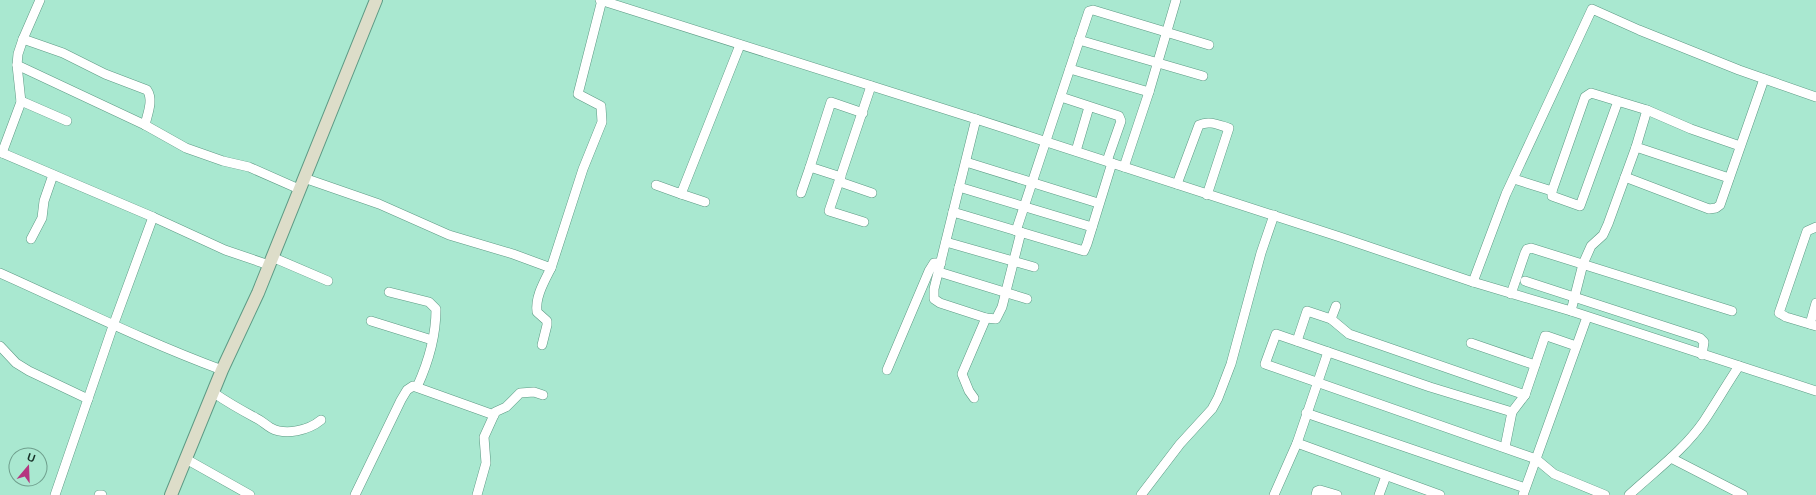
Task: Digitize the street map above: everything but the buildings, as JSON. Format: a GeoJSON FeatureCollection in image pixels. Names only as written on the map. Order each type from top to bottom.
{"type":"FeatureCollection","features":[{"type":"Feature","properties":{"kind":"main road"},"geometry":{"type":"LineString","coordinates":[[171,495],[214,393],[222,370],[270,261],[376,0]]}},
{"type":"Feature","properties":{"kind":"street"},"geometry":{"type":"LineString","coordinates":[[40,0],[23,39],[17,65],[22,100],[16,119],[1,153],[226,250],[270,261],[328,280]]}},
{"type":"Feature","properties":{"kind":"street"},"geometry":{"type":"LineString","coordinates":[[542,345],[547,321],[537,312],[536,306],[538,295],[551,268],[583,169],[602,122],[602,106],[578,94],[601,0],[1045,141],[1207,195],[1274,215],[1473,282],[1571,311],[1816,391]]}},
{"type":"Feature","properties":{"kind":"street"},"geometry":{"type":"LineString","coordinates":[[1124,167],[1149,92],[1176,0]]}},
{"type":"Feature","properties":{"kind":"street"},"geometry":{"type":"LineString","coordinates":[[1473,282],[1514,179],[1595,0]]}},
{"type":"Feature","properties":{"kind":"street"},"geometry":{"type":"LineString","coordinates":[[1592,9],[1639,30],[1764,79],[1816,97]]}},
{"type":"Feature","properties":{"kind":"street"},"geometry":{"type":"LineString","coordinates":[[976,119],[933,295],[936,301],[992,320],[998,317],[1006,292],[1024,206],[1088,13],[1091,10],[1209,45]]}},
{"type":"Feature","properties":{"kind":"street"},"geometry":{"type":"LineString","coordinates":[[23,39],[63,53],[105,74],[147,90],[150,94],[150,102],[145,125]]}},
{"type":"Feature","properties":{"kind":"street"},"geometry":{"type":"LineString","coordinates":[[1079,40],[1203,76]]}},
{"type":"Feature","properties":{"kind":"street"},"geometry":{"type":"LineString","coordinates":[[681,194],[740,45]]}},
{"type":"Feature","properties":{"kind":"street"},"geometry":{"type":"LineString","coordinates":[[17,65],[145,125],[186,148],[223,162],[248,167],[299,190]]}},
{"type":"Feature","properties":{"kind":"street"},"geometry":{"type":"LineString","coordinates":[[1070,69],[1149,92]]}},
{"type":"Feature","properties":{"kind":"street"},"geometry":{"type":"LineString","coordinates":[[1625,177],[1709,209],[1716,208],[1720,205],[1764,79]]}},
{"type":"Feature","properties":{"kind":"street"},"geometry":{"type":"LineString","coordinates":[[864,222],[829,211],[871,86]]}},
{"type":"Feature","properties":{"kind":"street"},"geometry":{"type":"LineString","coordinates":[[1618,101],[1580,206],[1552,196],[1552,191],[1585,97],[1591,93],[1618,101],[1647,110],[1691,129],[1740,146]]}},
{"type":"Feature","properties":{"kind":"street"},"geometry":{"type":"LineString","coordinates":[[953,212],[1082,251],[1086,249],[1110,162],[1120,118],[1113,114],[1061,97]]}},
{"type":"Feature","properties":{"kind":"street"},"geometry":{"type":"LineString","coordinates":[[22,100],[67,121]]}},
{"type":"Feature","properties":{"kind":"street"},"geometry":{"type":"LineString","coordinates":[[801,193],[831,102],[863,113]]}},
{"type":"Feature","properties":{"kind":"street"},"geometry":{"type":"LineString","coordinates":[[1076,151],[1089,107]]}},
{"type":"Feature","properties":{"kind":"street"},"geometry":{"type":"LineString","coordinates":[[1571,311],[1583,264],[1591,246],[1600,240],[1606,230],[1636,147],[1647,110]]}},
{"type":"Feature","properties":{"kind":"street"},"geometry":{"type":"LineString","coordinates":[[1177,184],[1199,125],[1205,122],[1229,128],[1207,195]]}},
{"type":"Feature","properties":{"kind":"street"},"geometry":{"type":"LineString","coordinates":[[1636,147],[1729,178]]}},
{"type":"Feature","properties":{"kind":"street"},"geometry":{"type":"LineString","coordinates":[[966,162],[1098,204]]}},
{"type":"Feature","properties":{"kind":"street"},"geometry":{"type":"LineString","coordinates":[[810,167],[872,193]]}},
{"type":"Feature","properties":{"kind":"street"},"geometry":{"type":"LineString","coordinates":[[31,239],[42,218],[44,201],[53,175]]}},
{"type":"Feature","properties":{"kind":"street"},"geometry":{"type":"LineString","coordinates":[[304,178],[373,202],[449,236],[513,254],[551,268]]}},
{"type":"Feature","properties":{"kind":"street"},"geometry":{"type":"LineString","coordinates":[[1514,179],[1552,191]]}},
{"type":"Feature","properties":{"kind":"street"},"geometry":{"type":"LineString","coordinates":[[656,186],[705,202]]}},
{"type":"Feature","properties":{"kind":"street"},"geometry":{"type":"LineString","coordinates":[[959,188],[1092,227]]}},
{"type":"Feature","properties":{"kind":"street"},"geometry":{"type":"LineString","coordinates":[[1141,495],[1180,444],[1212,409],[1218,398],[1231,364],[1261,253],[1274,215]]}},
{"type":"Feature","properties":{"kind":"street"},"geometry":{"type":"LineString","coordinates":[[55,495],[113,326],[153,218]]}},
{"type":"Feature","properties":{"kind":"street"},"geometry":{"type":"LineString","coordinates":[[1816,227],[1807,231],[1779,310],[1780,314],[1786,317],[1813,325],[1816,303]]}},
{"type":"Feature","properties":{"kind":"street"},"geometry":{"type":"LineString","coordinates":[[946,242],[1034,267]]}},
{"type":"Feature","properties":{"kind":"street"},"geometry":{"type":"LineString","coordinates":[[1511,294],[1525,253],[1529,248],[1732,311]]}},
{"type":"Feature","properties":{"kind":"street"},"geometry":{"type":"LineString","coordinates":[[887,370],[929,271],[934,263],[940,268],[1027,299]]}},
{"type":"Feature","properties":{"kind":"street"},"geometry":{"type":"LineString","coordinates":[[0,273],[61,300],[113,326],[182,356],[222,370]]}},
{"type":"Feature","properties":{"kind":"street"},"geometry":{"type":"LineString","coordinates":[[1525,282],[1700,338],[1704,342],[1702,355]]}},
{"type":"Feature","properties":{"kind":"street"},"geometry":{"type":"LineString","coordinates":[[389,292],[429,302],[434,305],[436,311],[432,340],[425,370],[417,387]]}},
{"type":"Feature","properties":{"kind":"street"},"geometry":{"type":"LineString","coordinates":[[1331,319],[1336,306]]}},
{"type":"Feature","properties":{"kind":"street"},"geometry":{"type":"LineString","coordinates":[[1298,307],[1331,319],[1349,334],[1525,395]]}},
{"type":"Feature","properties":{"kind":"street"},"geometry":{"type":"LineString","coordinates":[[1297,341],[1307,311]]}},
{"type":"Feature","properties":{"kind":"street"},"geometry":{"type":"LineString","coordinates":[[1306,413],[1524,492],[1587,317]]}},
{"type":"Feature","properties":{"kind":"street"},"geometry":{"type":"LineString","coordinates":[[974,398],[969,391],[962,374],[986,318]]}},
{"type":"Feature","properties":{"kind":"street"},"geometry":{"type":"LineString","coordinates":[[371,321],[432,340]]}},
{"type":"Feature","properties":{"kind":"street"},"geometry":{"type":"LineString","coordinates":[[1512,412],[1430,387],[1276,334],[1264,364],[1505,447],[1536,459],[1554,474],[1605,495]]}},
{"type":"Feature","properties":{"kind":"street"},"geometry":{"type":"LineString","coordinates":[[1505,447],[1512,412],[1525,395],[1545,336],[1576,346]]}},
{"type":"Feature","properties":{"kind":"street"},"geometry":{"type":"LineString","coordinates":[[1472,343],[1535,365]]}},
{"type":"Feature","properties":{"kind":"street"},"geometry":{"type":"LineString","coordinates":[[0,346],[16,363],[28,371],[88,399]]}},
{"type":"Feature","properties":{"kind":"street"},"geometry":{"type":"LineString","coordinates":[[1274,495],[1297,443],[1328,352]]}},
{"type":"Feature","properties":{"kind":"street"},"geometry":{"type":"LineString","coordinates":[[1629,495],[1671,458],[1704,421],[1739,366]]}},
{"type":"Feature","properties":{"kind":"street"},"geometry":{"type":"LineString","coordinates":[[355,495],[406,390],[410,387],[417,387],[443,398],[494,415]]}},
{"type":"Feature","properties":{"kind":"street"},"geometry":{"type":"LineString","coordinates":[[477,495],[486,463],[484,437],[495,412],[508,406],[520,393],[534,392],[543,394]]}},
{"type":"Feature","properties":{"kind":"street"},"geometry":{"type":"LineString","coordinates":[[214,393],[278,431],[299,431],[314,426],[321,420]]}},
{"type":"Feature","properties":{"kind":"street"},"geometry":{"type":"LineString","coordinates":[[1297,443],[1440,495]]}},
{"type":"Feature","properties":{"kind":"street"},"geometry":{"type":"LineString","coordinates":[[1671,458],[1743,495]]}},
{"type":"Feature","properties":{"kind":"street"},"geometry":{"type":"LineString","coordinates":[[186,459],[250,495]]}},
{"type":"Feature","properties":{"kind":"street"},"geometry":{"type":"LineString","coordinates":[[1379,495],[1386,476]]}},
{"type":"Feature","properties":{"kind":"street"},"geometry":{"type":"LineString","coordinates":[[1316,495],[1317,491],[1320,490],[1337,495]]}}]}
